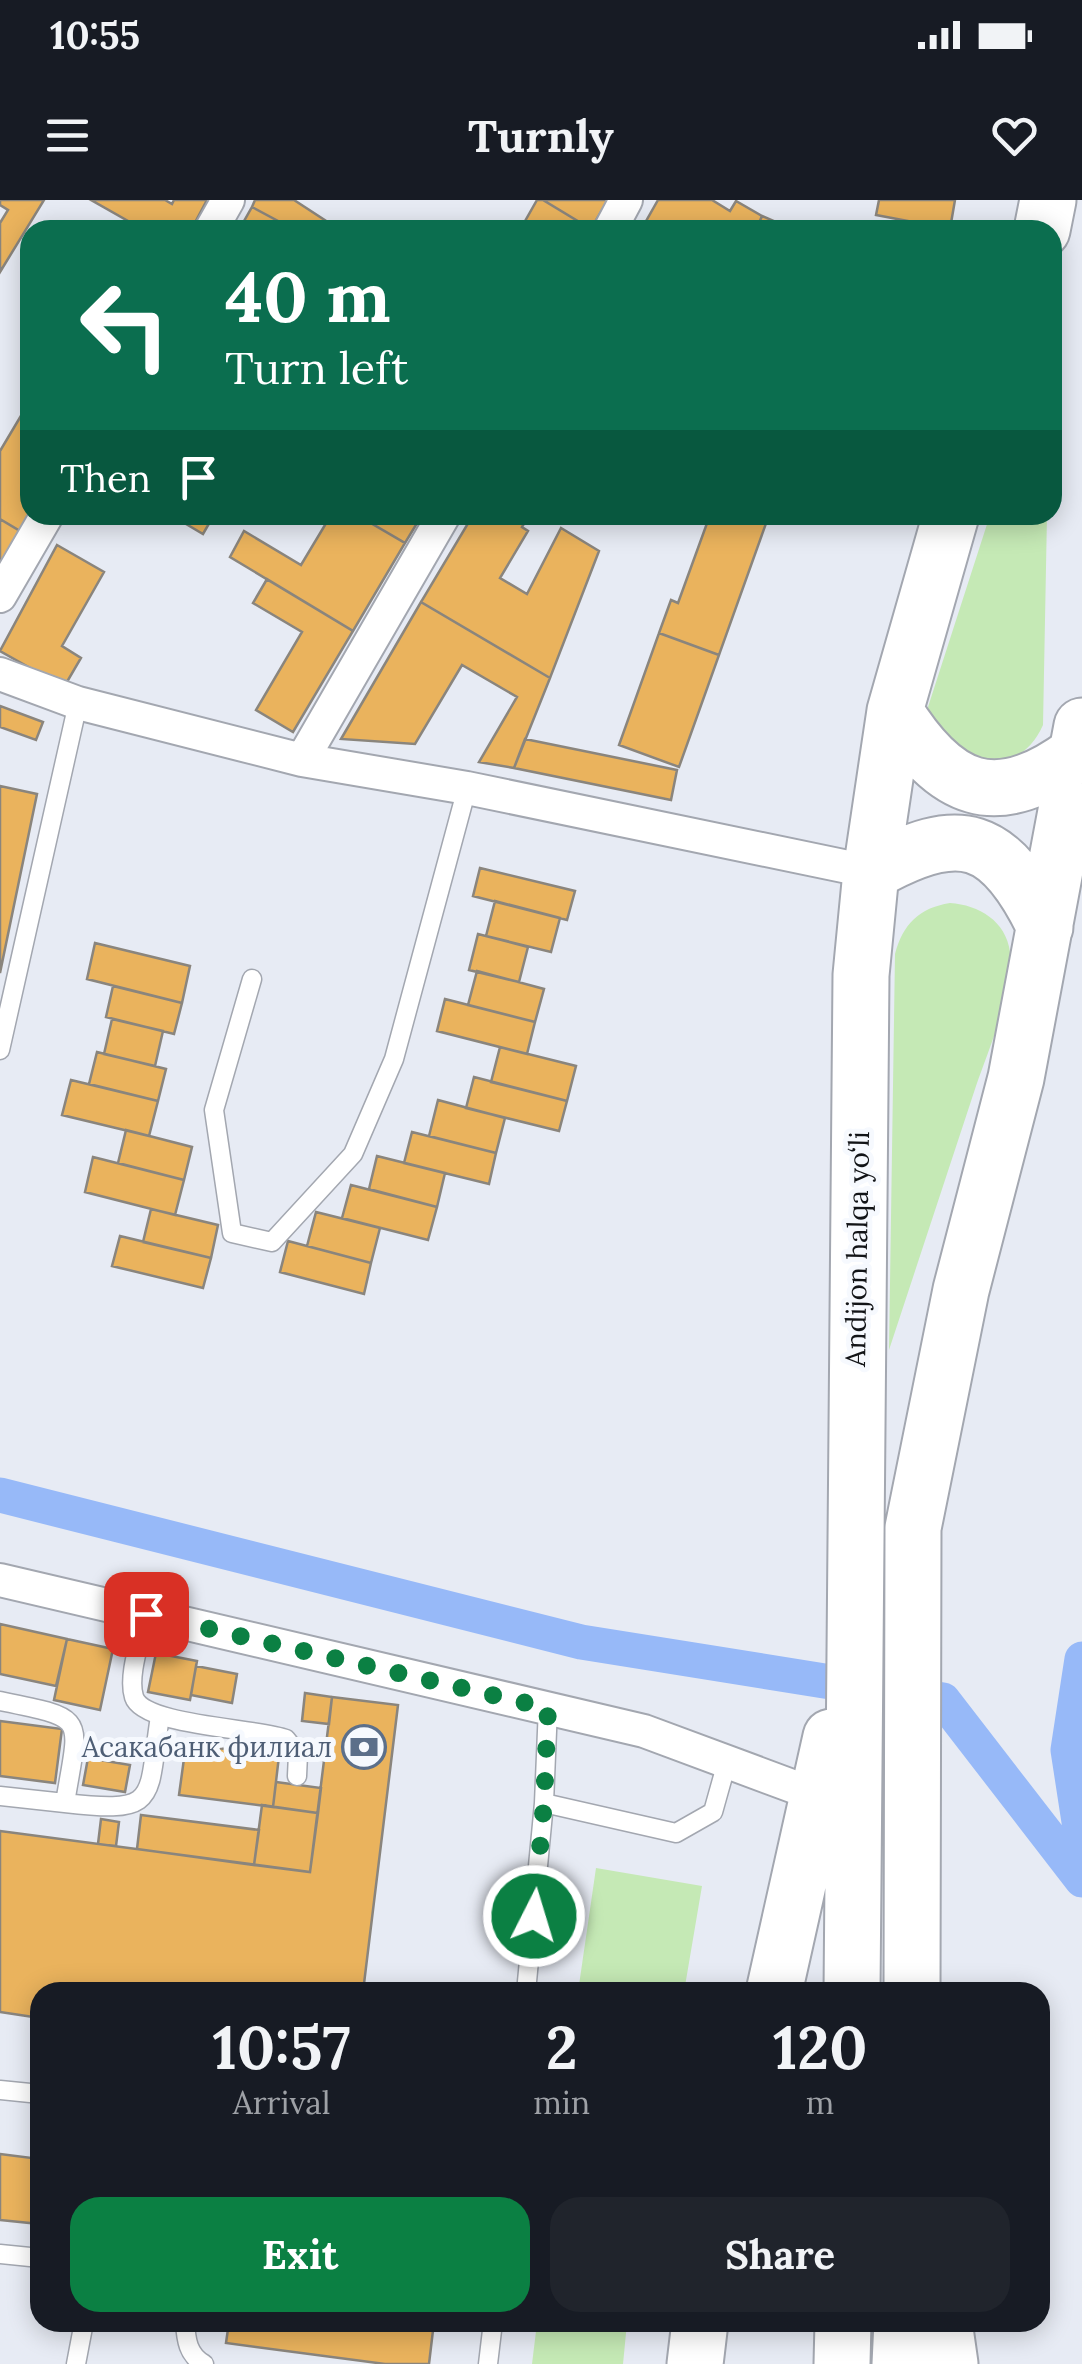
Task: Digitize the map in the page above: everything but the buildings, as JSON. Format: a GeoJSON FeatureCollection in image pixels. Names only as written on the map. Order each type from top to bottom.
{"type":"FeatureCollection","features":[{"type":"Feature","properties":{"kind":"highway","name":"Andijon halqa yo‘li"},"geometry":{"type":"LineString","coordinates":[[852,1982],[860,995],[872,872],[896,711],[948,525]]}},
{"type":"Feature","properties":{"kind":"highway"},"geometry":{"type":"LineString","coordinates":[[896,711],[918,747],[943,772],[976,787],[1014,786],[1047,776],[1079,740]]}},
{"type":"Feature","properties":{"kind":"highway"},"geometry":{"type":"LineString","coordinates":[[912,1982],[913,1528],[934,1412],[1016,1078],[1079,740]]}},
{"type":"Feature","properties":{"kind":"highway"},"geometry":{"type":"LineString","coordinates":[[872,872],[930,843],[955,842],[984,849],[1010,868],[1045,927]]}},
{"type":"Feature","properties":{"kind":"highway"},"geometry":{"type":"LineString","coordinates":[[776,1982],[856,1622]]}},
{"type":"Feature","properties":{"kind":"highway"},"geometry":{"type":"LineString","coordinates":[[695,2364],[699,2332]]}},
{"type":"Feature","properties":{"kind":"highway"},"geometry":{"type":"LineString","coordinates":[[842,2364],[843,2332]]}},
{"type":"Feature","properties":{"kind":"highway"},"geometry":{"type":"LineString","coordinates":[[900,2364],[902,2332]]}},
{"type":"Feature","properties":{"kind":"highway"},"geometry":{"type":"LineString","coordinates":[[945,2332],[950,2364]]}},
{"type":"Feature","properties":{"kind":"street"},"geometry":{"type":"LineString","coordinates":[[0,596],[41,525]]}},
{"type":"Feature","properties":{"kind":"street"},"geometry":{"type":"LineString","coordinates":[[302,760],[438,525]]}},
{"type":"Feature","properties":{"kind":"street"},"geometry":{"type":"LineString","coordinates":[[0,674],[78,703],[302,760],[468,788],[872,872]]}},
{"type":"Feature","properties":{"kind":"street"},"geometry":{"type":"LineString","coordinates":[[0,1580],[644,1732],[818,1796]]}},
{"type":"Feature","properties":{"kind":"lane"},"geometry":{"type":"LineString","coordinates":[[0,1050],[78,703]]}},
{"type":"Feature","properties":{"kind":"lane"},"geometry":{"type":"LineString","coordinates":[[252,978],[214,1110],[232,1233],[272,1242],[353,1154],[394,1060],[468,788]]}},
{"type":"Feature","properties":{"kind":"lane"},"geometry":{"type":"LineString","coordinates":[[146,1614],[132,1695],[138,1706],[160,1716],[286,1738],[298,1754],[297,1776]]}},
{"type":"Feature","properties":{"kind":"lane"},"geometry":{"type":"LineString","coordinates":[[0,1701],[54,1712],[70,1721],[75,1740],[66,1803]]}},
{"type":"Feature","properties":{"kind":"lane"},"geometry":{"type":"LineString","coordinates":[[527,1982],[544,1803],[548,1708]]}},
{"type":"Feature","properties":{"kind":"lane"},"geometry":{"type":"LineString","coordinates":[[0,1796],[114,1809],[137,1802],[150,1786],[160,1716]]}},
{"type":"Feature","properties":{"kind":"lane"},"geometry":{"type":"LineString","coordinates":[[544,1803],[676,1832],[714,1812],[726,1762]]}},
{"type":"Feature","properties":{"kind":"lane"},"geometry":{"type":"LineString","coordinates":[[0,2090],[30,2093]]}},
{"type":"Feature","properties":{"kind":"lane"},"geometry":{"type":"LineString","coordinates":[[0,2254],[30,2257]]}},
{"type":"Feature","properties":{"kind":"lane"},"geometry":{"type":"LineString","coordinates":[[76,2364],[82,2332]]}},
{"type":"Feature","properties":{"kind":"lane"},"geometry":{"type":"LineString","coordinates":[[186,2332],[192,2354],[204,2364]]}},
{"type":"Feature","properties":{"kind":"lane"},"geometry":{"type":"LineString","coordinates":[[488,2364],[492,2332]]}},
{"type":"Feature","properties":{"kind":"green space"},"geometry":{"type":"Polygon","coordinates":[[[987,525],[1047,525],[1043,725],[1038,735],[1017,755],[978,766],[930,723],[928,707],[987,525]]]}},
{"type":"Feature","properties":{"kind":"green space"},"geometry":{"type":"Polygon","coordinates":[[[950,903],[981,911],[997,923],[1010,952],[1008,984],[889,1350],[895,954],[914,919],[929,909],[950,903]]]}},
{"type":"Feature","properties":{"kind":"green space"},"geometry":{"type":"Polygon","coordinates":[[[596,1868],[702,1886],[686,1982],[579,1982],[596,1868]]]}},
{"type":"Feature","properties":{"kind":"green space"},"geometry":{"type":"Polygon","coordinates":[[[536,2332],[626,2332],[623,2364],[532,2364],[536,2332]]]}},
{"type":"Feature","properties":{"kind":"waterway"},"geometry":{"type":"LineString","coordinates":[[0,1495],[581,1642],[943,1700],[1082,1880]]}},
{"type":"Feature","properties":{"kind":"waterway"},"geometry":{"type":"LineString","coordinates":[[1082,1659],[1068,1750],[1082,1841]]}},
{"type":"Feature","properties":{"kind":"place","name":"Асакабанк филиал"},"geometry":{"type":"Point","coordinates":[364,1747]}},
{"type":"Feature","properties":{"kind":"route"},"geometry":{"type":"LineString","coordinates":[[146,1614],[548,1708],[534,1916]]}}]}
